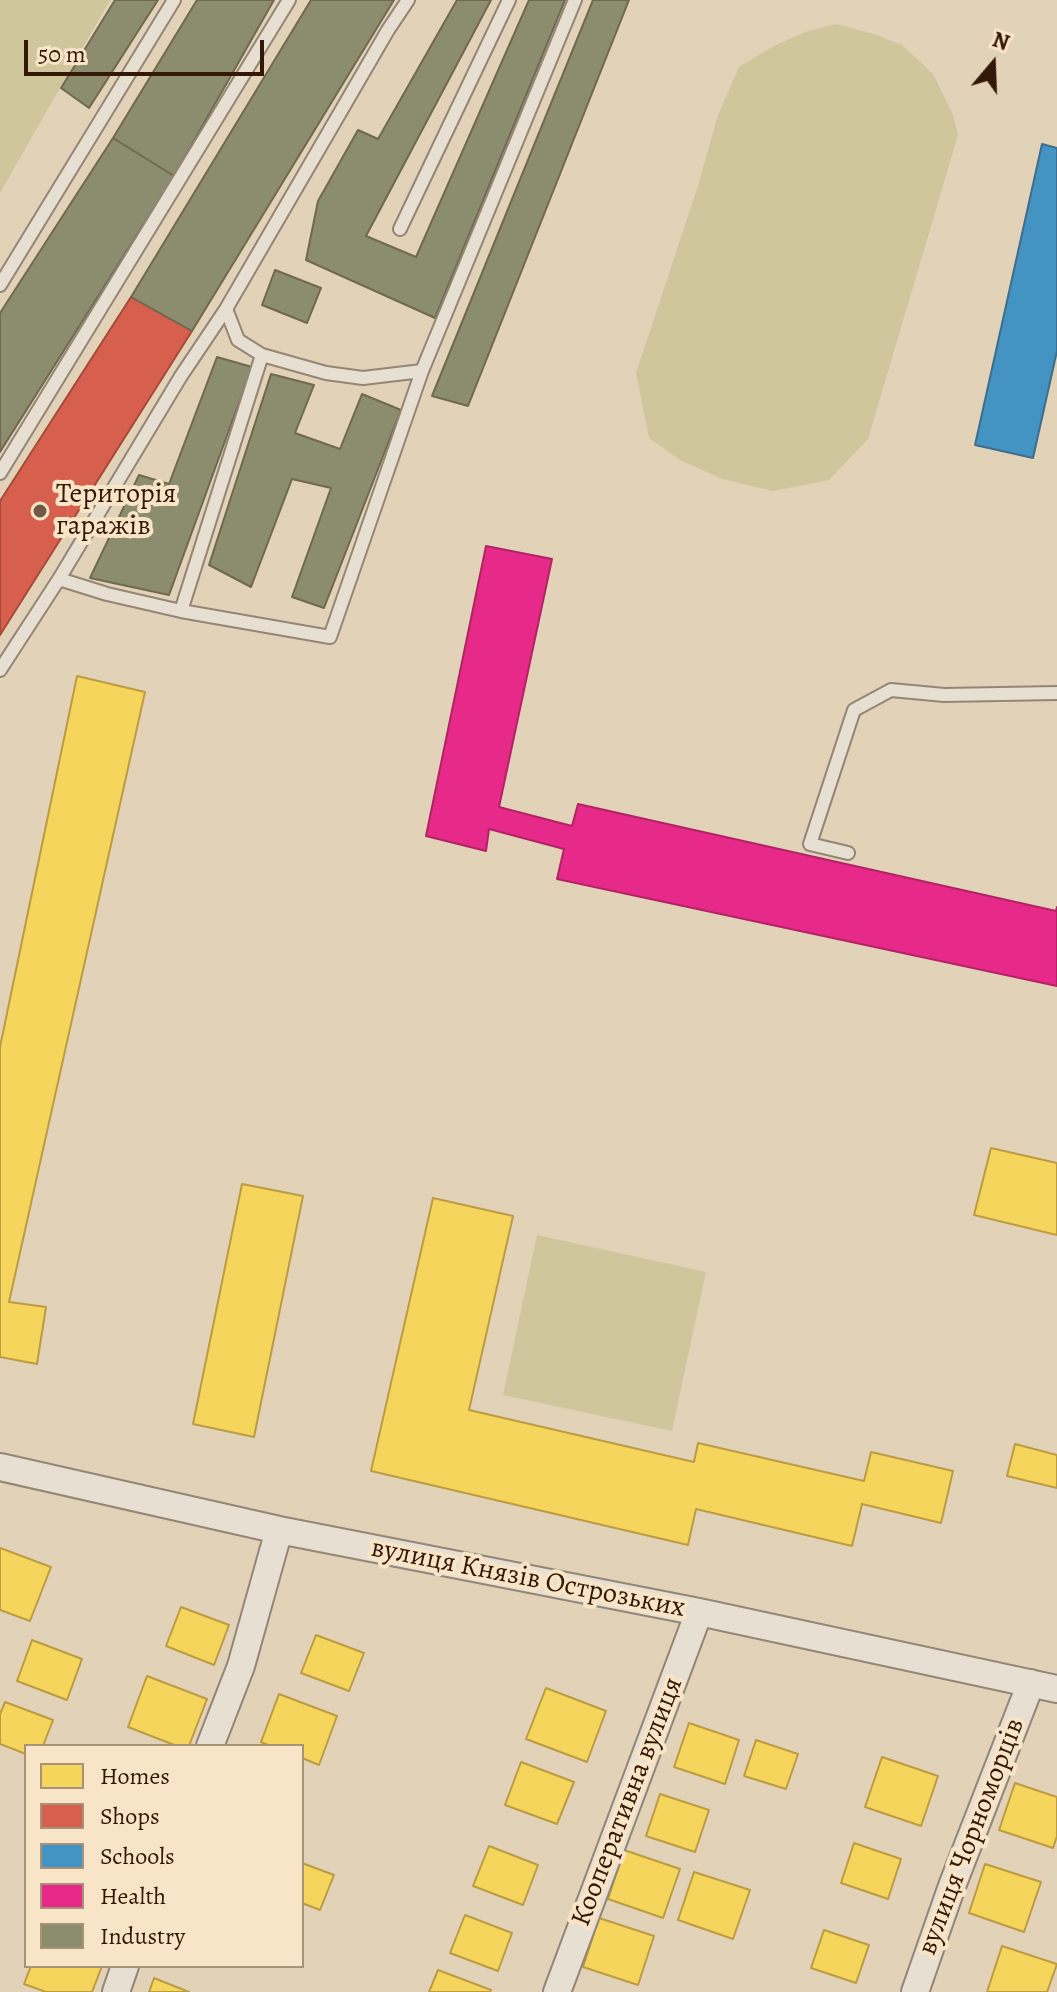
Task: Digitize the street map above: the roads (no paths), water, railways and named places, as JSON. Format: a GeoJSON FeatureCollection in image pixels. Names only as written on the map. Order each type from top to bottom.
{"type":"FeatureCollection","features":[{"type":"Feature","properties":{"kind":"street","name":"вулиця Князів Острозьких"},"geometry":{"type":"LineString","coordinates":[[0,1467],[279,1530],[699,1612],[1057,1689]]}},
{"type":"Feature","properties":{"kind":"street"},"geometry":{"type":"LineString","coordinates":[[211,1744],[241,1666],[279,1530]]}},
{"type":"Feature","properties":{"kind":"street","name":"Кооперативна вулиця"},"geometry":{"type":"LineString","coordinates":[[557,1992],[699,1612]]}},
{"type":"Feature","properties":{"kind":"street","name":"вулиця Чорноморців"},"geometry":{"type":"LineString","coordinates":[[915,1992],[952,1886],[1031,1683]]}},
{"type":"Feature","properties":{"kind":"street"},"geometry":{"type":"LineString","coordinates":[[116,1992],[124,1968]]}},
{"type":"Feature","properties":{"kind":"lane"},"geometry":{"type":"LineString","coordinates":[[0,285],[174,0]]}},
{"type":"Feature","properties":{"kind":"lane"},"geometry":{"type":"LineString","coordinates":[[0,473],[289,0]]}},
{"type":"Feature","properties":{"kind":"lane"},"geometry":{"type":"LineString","coordinates":[[0,670],[59,579],[181,376],[226,309],[408,0]]}},
{"type":"Feature","properties":{"kind":"lane"},"geometry":{"type":"LineString","coordinates":[[400,229],[509,0]]}},
{"type":"Feature","properties":{"kind":"lane"},"geometry":{"type":"LineString","coordinates":[[59,579],[181,611],[330,637],[422,371],[575,0]]}},
{"type":"Feature","properties":{"kind":"lane"},"geometry":{"type":"LineString","coordinates":[[226,309],[238,340],[262,355],[326,373],[363,378],[422,371]]}},
{"type":"Feature","properties":{"kind":"lane"},"geometry":{"type":"LineString","coordinates":[[181,611],[262,355]]}},
{"type":"Feature","properties":{"kind":"lane"},"geometry":{"type":"LineString","coordinates":[[848,853],[810,844],[854,710],[891,690],[944,695],[1057,693]]}},
{"type":"Feature","properties":{"kind":"place","name":"Територія гаражів"},"geometry":{"type":"Point","coordinates":[40,511]}}]}
